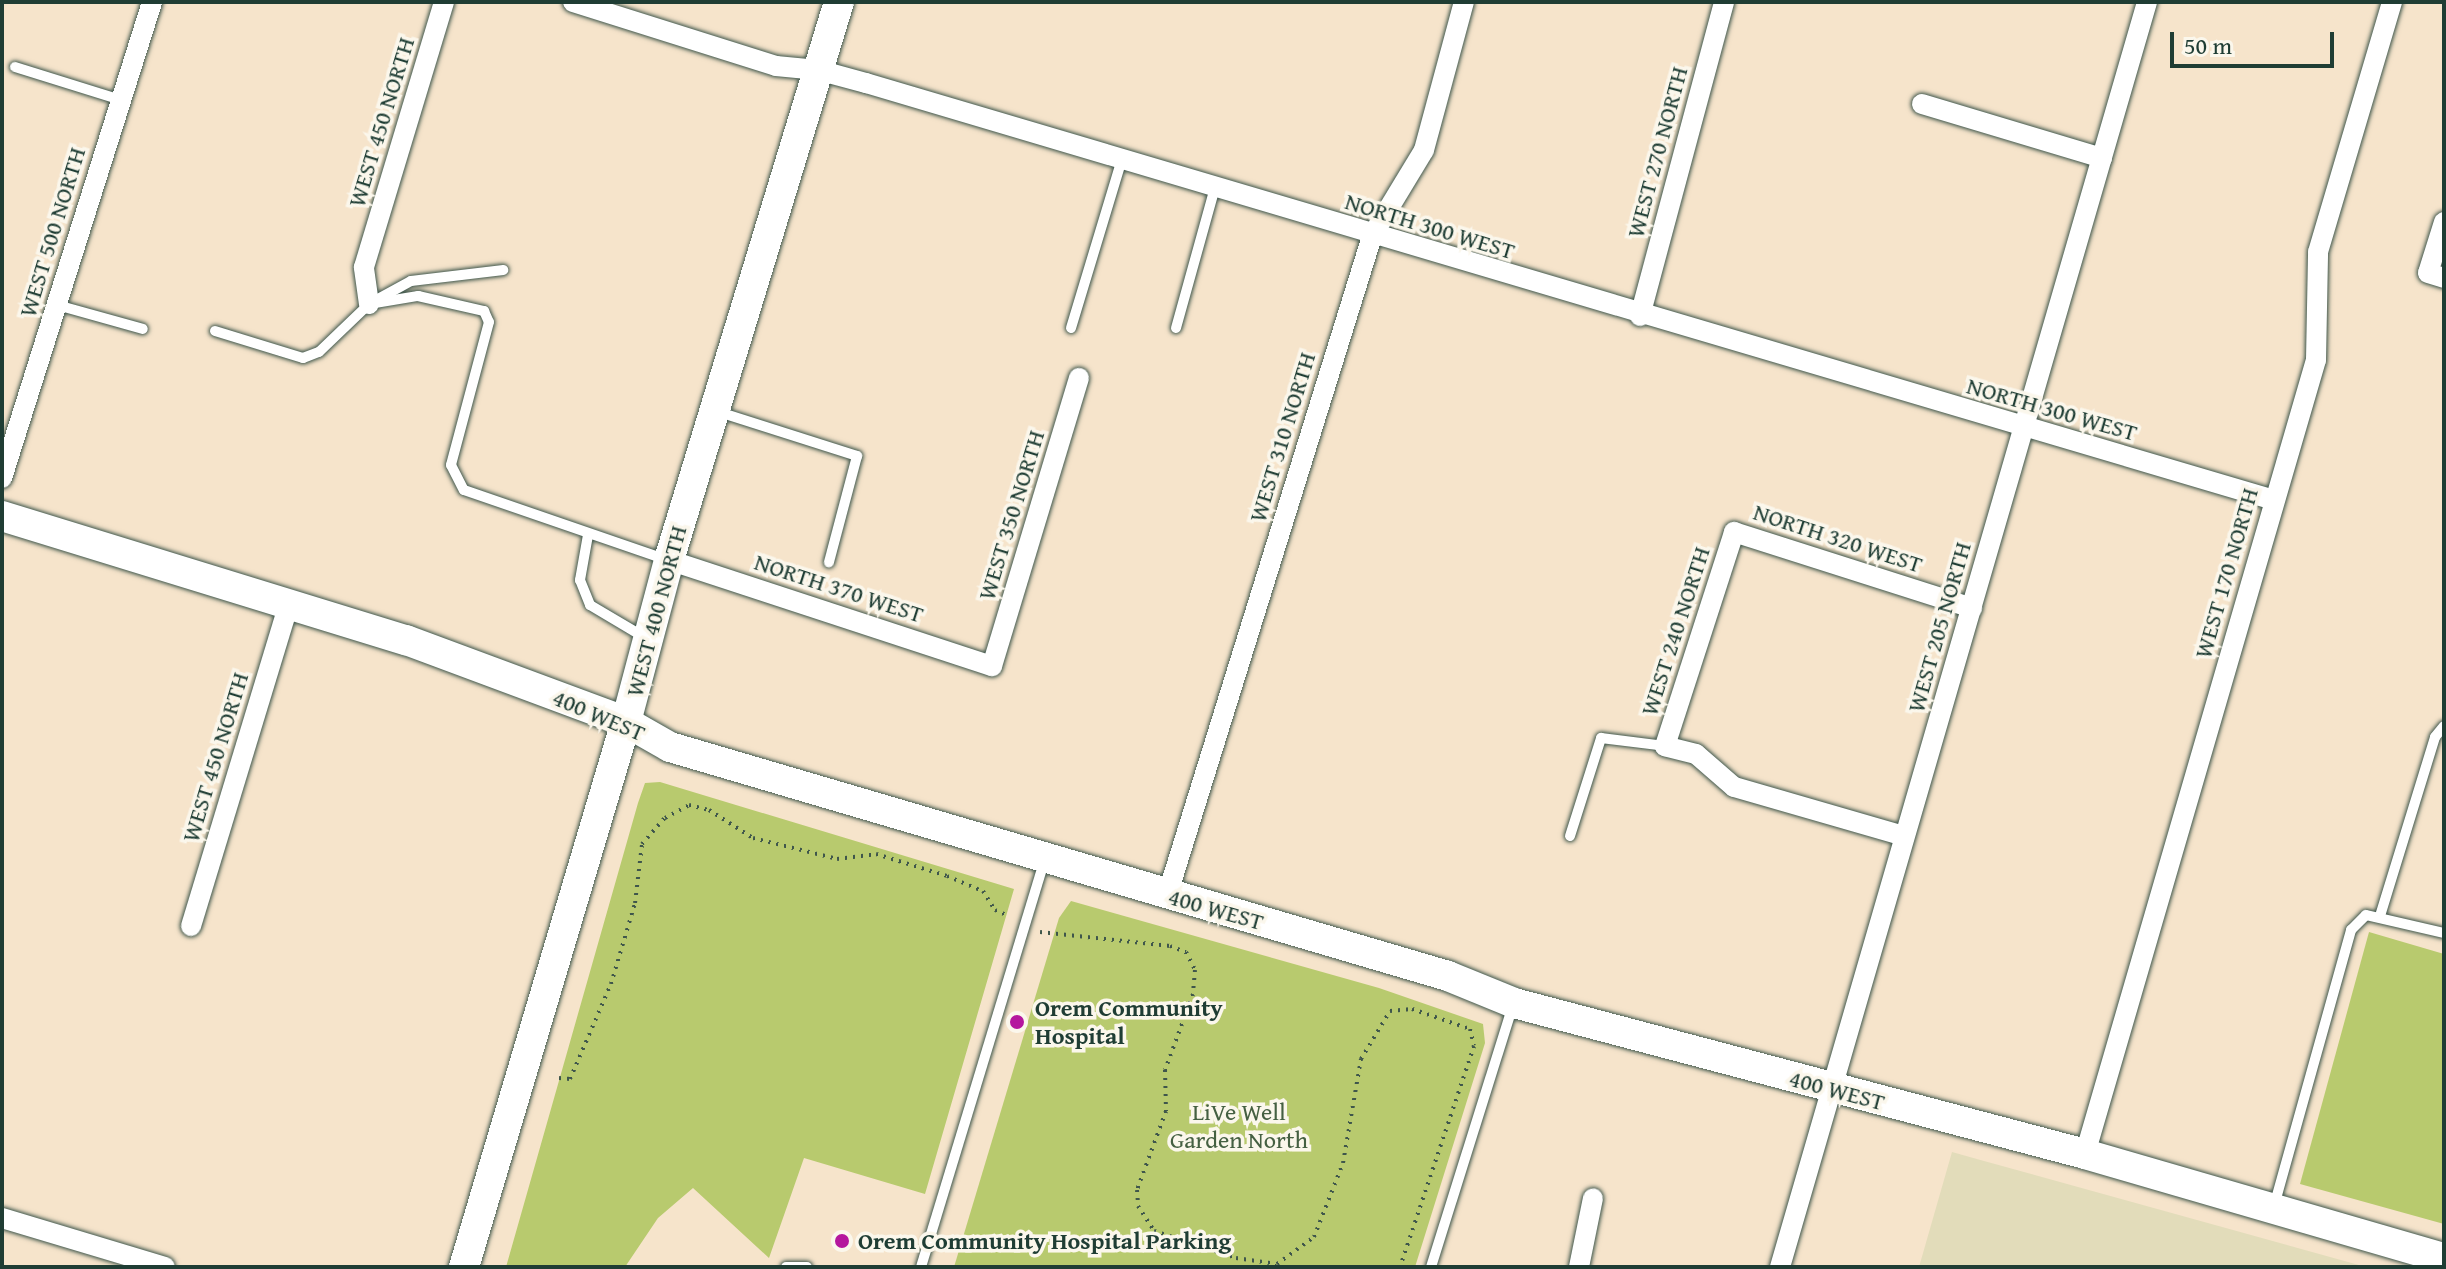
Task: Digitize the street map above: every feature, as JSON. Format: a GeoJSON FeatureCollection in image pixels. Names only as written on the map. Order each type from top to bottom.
{"type":"FeatureCollection","features":[{"type":"Feature","properties":{"kind":"main road","name":"WEST 400 NORTH"},"geometry":{"type":"LineString","coordinates":[[464,1267],[626,722],[713,410],[839,2]]}},
{"type":"Feature","properties":{"kind":"main road","name":"400 WEST"},"geometry":{"type":"LineString","coordinates":[[2,516],[406,640],[626,722],[670,747],[1167,896],[1448,976],[1514,1003],[2085,1154],[2273,1208],[2428,1259]]}},
{"type":"Feature","properties":{"kind":"street","name":"WEST 500 NORTH"},"geometry":{"type":"LineString","coordinates":[[2,478],[152,2]]}},
{"type":"Feature","properties":{"kind":"street","name":"WEST 450 NORTH"},"geometry":{"type":"LineString","coordinates":[[369,304],[364,267],[444,2]]}},
{"type":"Feature","properties":{"kind":"street","name":"NORTH 300 WEST"},"geometry":{"type":"LineString","coordinates":[[573,2],[776,66],[818,70],[1640,316],[2274,500]]}},
{"type":"Feature","properties":{"kind":"street","name":"WEST 310 NORTH"},"geometry":{"type":"LineString","coordinates":[[1167,896],[1372,236],[1424,150],[1464,2]]}},
{"type":"Feature","properties":{"kind":"street","name":"WEST 270 NORTH"},"geometry":{"type":"LineString","coordinates":[[1640,316],[1724,2]]}},
{"type":"Feature","properties":{"kind":"street","name":"WEST 205 NORTH"},"geometry":{"type":"LineString","coordinates":[[1780,1267],[2147,2]]}},
{"type":"Feature","properties":{"kind":"street","name":"WEST 170 NORTH"},"geometry":{"type":"LineString","coordinates":[[2085,1154],[2316,360],[2318,252],[2392,2]]}},
{"type":"Feature","properties":{"kind":"street"},"geometry":{"type":"LineString","coordinates":[[1922,104],[2102,158]]}},
{"type":"Feature","properties":{"kind":"street"},"geometry":{"type":"LineString","coordinates":[[2436,275],[2444,222]]}},
{"type":"Feature","properties":{"kind":"street","name":"WEST 350 NORTH"},"geometry":{"type":"LineString","coordinates":[[992,666],[1079,378]]}},
{"type":"Feature","properties":{"kind":"street","name":"NORTH 320 WEST"},"geometry":{"type":"LineString","coordinates":[[1734,532],[1972,608]]}},
{"type":"Feature","properties":{"kind":"street","name":"WEST 240 NORTH"},"geometry":{"type":"LineString","coordinates":[[1665,746],[1734,532]]}},
{"type":"Feature","properties":{"kind":"street","name":"NORTH 370 WEST"},"geometry":{"type":"LineString","coordinates":[[669,560],[992,666]]}},
{"type":"Feature","properties":{"kind":"street","name":"WEST 450 NORTH"},"geometry":{"type":"LineString","coordinates":[[191,926],[289,604]]}},
{"type":"Feature","properties":{"kind":"street"},"geometry":{"type":"LineString","coordinates":[[1665,746],[1696,754],[1734,787],[1904,836]]}},
{"type":"Feature","properties":{"kind":"street"},"geometry":{"type":"LineString","coordinates":[[1579,1267],[1593,1198]]}},
{"type":"Feature","properties":{"kind":"street"},"geometry":{"type":"LineString","coordinates":[[2,1218],[165,1267]]}},
{"type":"Feature","properties":{"kind":"lane"},"geometry":{"type":"LineString","coordinates":[[15,67],[121,100]]}},
{"type":"Feature","properties":{"kind":"lane"},"geometry":{"type":"LineString","coordinates":[[1071,328],[1122,159]]}},
{"type":"Feature","properties":{"kind":"lane"},"geometry":{"type":"LineString","coordinates":[[1176,328],[1215,187]]}},
{"type":"Feature","properties":{"kind":"lane"},"geometry":{"type":"LineString","coordinates":[[215,331],[303,358],[319,352],[369,304],[422,277],[503,270]]}},
{"type":"Feature","properties":{"kind":"lane"},"geometry":{"type":"LineString","coordinates":[[369,304],[418,296],[484,311],[489,322],[451,465],[464,490],[588,535],[669,560]]}},
{"type":"Feature","properties":{"kind":"lane"},"geometry":{"type":"LineString","coordinates":[[57,305],[143,329]]}},
{"type":"Feature","properties":{"kind":"lane"},"geometry":{"type":"LineString","coordinates":[[713,410],[857,456],[829,562]]}},
{"type":"Feature","properties":{"kind":"lane"},"geometry":{"type":"LineString","coordinates":[[588,535],[580,580],[590,605],[649,640]]}},
{"type":"Feature","properties":{"kind":"lane"},"geometry":{"type":"LineString","coordinates":[[2380,916],[2435,737],[2444,726]]}},
{"type":"Feature","properties":{"kind":"lane"},"geometry":{"type":"LineString","coordinates":[[1570,836],[1601,738],[1665,746]]}},
{"type":"Feature","properties":{"kind":"lane"},"geometry":{"type":"LineString","coordinates":[[921,1267],[1045,860]]}},
{"type":"Feature","properties":{"kind":"lane"},"geometry":{"type":"LineString","coordinates":[[2273,1208],[2351,930],[2366,915],[2444,933]]}},
{"type":"Feature","properties":{"kind":"lane"},"geometry":{"type":"LineString","coordinates":[[1431,1267],[1514,1003]]}},
{"type":"Feature","properties":{"kind":"lane"},"geometry":{"type":"LineString","coordinates":[[786,1267],[807,1267]]}},
{"type":"Feature","properties":{"kind":"path"},"geometry":{"type":"LineString","coordinates":[[559,1078],[570,1079],[611,984],[635,903],[642,844],[665,818],[689,805],[709,810],[753,838],[837,859],[876,854],[947,876],[983,891],[995,910],[1006,915]]}},
{"type":"Feature","properties":{"kind":"path"},"geometry":{"type":"LineString","coordinates":[[1040,932],[1170,946],[1186,952],[1195,970],[1193,994],[1165,1070],[1166,1111],[1137,1190],[1138,1206],[1154,1231],[1236,1258],[1277,1264],[1314,1237],[1343,1163],[1361,1059],[1390,1011],[1412,1009],[1470,1029],[1474,1046],[1400,1267]]}},
{"type":"Feature","properties":{"kind":"shaded area"},"geometry":{"type":"Polygon","coordinates":[[[1952,1152],[1984,1161],[2366,1267],[1919,1267],[1952,1152]]]}},
{"type":"Feature","properties":{"kind":"green space"},"geometry":{"type":"Polygon","coordinates":[[[660,782],[1014,889],[925,1194],[804,1158],[769,1258],[693,1188],[658,1218],[625,1267],[506,1267],[638,803],[645,783],[660,782]]]}},
{"type":"Feature","properties":{"kind":"green space","name":"LiVe Well Garden North"},"geometry":{"type":"Polygon","coordinates":[[[1071,901],[1379,988],[1483,1024],[1485,1043],[1415,1267],[954,1267],[1059,918],[1071,901]]]}},
{"type":"Feature","properties":{"kind":"green space"},"geometry":{"type":"Polygon","coordinates":[[[2369,932],[2444,954],[2444,1224],[2300,1184],[2369,932]]]}},
{"type":"Feature","properties":{"kind":"place","name":"Orem Community Hospital"},"geometry":{"type":"Point","coordinates":[1017,1022]}},
{"type":"Feature","properties":{"kind":"place","name":"Orem Community Hospital Parking"},"geometry":{"type":"Point","coordinates":[842,1241]}}]}
